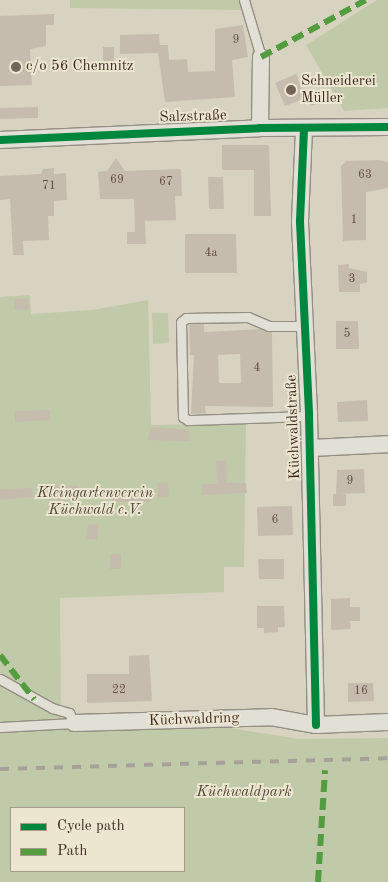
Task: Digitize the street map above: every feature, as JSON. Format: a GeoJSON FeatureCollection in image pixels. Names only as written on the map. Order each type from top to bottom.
{"type":"FeatureCollection","features":[{"type":"Feature","properties":{"kind":"street"},"geometry":{"type":"LineString","coordinates":[[260,128],[261,57]]}},
{"type":"Feature","properties":{"kind":"street","name":"Salzstraße"},"geometry":{"type":"LineString","coordinates":[[0,140],[260,128],[388,127]]}},
{"type":"Feature","properties":{"kind":"street","name":"Küchwaldstraße"},"geometry":{"type":"LineString","coordinates":[[304,129],[300,222],[303,326],[309,416],[316,724]]}},
{"type":"Feature","properties":{"kind":"street"},"geometry":{"type":"LineString","coordinates":[[310,451],[388,444]]}},
{"type":"Feature","properties":{"kind":"street","name":"Küchwaldring"},"geometry":{"type":"LineString","coordinates":[[74,723],[271,717],[316,724],[388,722]]}},
{"type":"Feature","properties":{"kind":"lane"},"geometry":{"type":"LineString","coordinates":[[244,0],[261,57]]}},
{"type":"Feature","properties":{"kind":"lane"},"geometry":{"type":"LineString","coordinates":[[303,326],[269,326],[248,317],[186,318],[181,322],[183,416],[188,420],[309,416]]}},
{"type":"Feature","properties":{"kind":"lane"},"geometry":{"type":"LineString","coordinates":[[0,679],[52,708],[70,712],[74,723]]}},
{"type":"Feature","properties":{"kind":"lane","name":"Küchwaldring"},"geometry":{"type":"LineString","coordinates":[[0,727],[74,723]]}},
{"type":"Feature","properties":{"kind":"green space"},"geometry":{"type":"Polygon","coordinates":[[[70,0],[239,0],[244,10],[70,8],[70,0]]]}},
{"type":"Feature","properties":{"kind":"green space"},"geometry":{"type":"Polygon","coordinates":[[[377,0],[388,0],[388,108],[344,111],[306,45],[377,0]]]}},
{"type":"Feature","properties":{"kind":"green space"},"geometry":{"type":"Polygon","coordinates":[[[30,295],[31,314],[93,310],[148,300],[151,425],[246,423],[244,567],[224,567],[224,592],[60,598],[61,722],[211,725],[299,739],[388,738],[388,882],[0,882],[0,297],[30,295]]]}},
{"type":"Feature","properties":{"kind":"green space"},"geometry":{"type":"Polygon","coordinates":[[[152,313],[168,313],[169,343],[153,344],[152,313]]]}},
{"type":"Feature","properties":{"kind":"building","name":"c/o 56 Chemnitz"},"geometry":{"type":"Polygon","coordinates":[[[54,14],[54,25],[46,25],[46,46],[30,49],[32,85],[0,86],[0,16],[54,14]]]}},
{"type":"Feature","properties":{"kind":"building"},"geometry":{"type":"Polygon","coordinates":[[[243,25],[248,57],[232,60],[235,97],[165,102],[158,53],[120,54],[120,35],[159,34],[160,45],[168,45],[169,60],[187,59],[188,72],[215,71],[215,29],[243,25]]]}},
{"type":"Feature","properties":{"kind":"building"},"geometry":{"type":"Polygon","coordinates":[[[103,47],[114,47],[114,64],[103,63],[103,47]]]}},
{"type":"Feature","properties":{"kind":"building","name":"Schneiderei Müller"},"geometry":{"type":"Polygon","coordinates":[[[296,74],[306,98],[285,106],[275,83],[296,74]]]}},
{"type":"Feature","properties":{"kind":"building"},"geometry":{"type":"Polygon","coordinates":[[[318,90],[323,102],[311,106],[306,94],[318,90]]]}},
{"type":"Feature","properties":{"kind":"building"},"geometry":{"type":"Polygon","coordinates":[[[38,107],[38,118],[0,119],[0,108],[38,107]]]}},
{"type":"Feature","properties":{"kind":"building"},"geometry":{"type":"Polygon","coordinates":[[[222,145],[269,145],[271,216],[254,216],[254,170],[222,170],[222,145]]]}},
{"type":"Feature","properties":{"kind":"building"},"geometry":{"type":"Polygon","coordinates":[[[116,158],[125,171],[181,169],[182,196],[175,196],[176,220],[145,221],[146,244],[127,244],[127,232],[135,232],[134,199],[100,199],[98,172],[107,171],[116,158]]]}},
{"type":"Feature","properties":{"kind":"building"},"geometry":{"type":"Polygon","coordinates":[[[378,160],[388,162],[388,188],[366,192],[366,240],[343,241],[341,166],[346,161],[378,160]]]}},
{"type":"Feature","properties":{"kind":"building"},"geometry":{"type":"Polygon","coordinates":[[[54,168],[54,174],[66,173],[67,200],[54,201],[54,216],[48,216],[49,240],[23,241],[24,255],[13,255],[10,199],[0,200],[0,176],[41,174],[43,169],[54,168]]]}},
{"type":"Feature","properties":{"kind":"building"},"geometry":{"type":"Polygon","coordinates":[[[208,177],[223,177],[224,209],[209,209],[208,177]]]}},
{"type":"Feature","properties":{"kind":"building"},"geometry":{"type":"Polygon","coordinates":[[[185,234],[236,234],[237,273],[185,273],[185,234]]]}},
{"type":"Feature","properties":{"kind":"building"},"geometry":{"type":"Polygon","coordinates":[[[349,264],[349,268],[367,272],[367,283],[360,284],[360,292],[339,292],[338,265],[349,264]]]}},
{"type":"Feature","properties":{"kind":"building"},"geometry":{"type":"Polygon","coordinates":[[[28,298],[29,309],[14,310],[14,299],[28,298]]]}},
{"type":"Feature","properties":{"kind":"building"},"geometry":{"type":"Polygon","coordinates":[[[336,321],[358,321],[359,349],[336,349],[336,321]]]}},
{"type":"Feature","properties":{"kind":"building"},"geometry":{"type":"Polygon","coordinates":[[[189,324],[204,324],[204,332],[261,329],[272,332],[273,407],[205,406],[206,413],[191,414],[194,355],[190,355],[189,324]],[[240,354],[218,355],[219,383],[241,383],[240,354]]]}},
{"type":"Feature","properties":{"kind":"building"},"geometry":{"type":"Polygon","coordinates":[[[367,400],[368,421],[338,422],[337,402],[367,400]]]}},
{"type":"Feature","properties":{"kind":"building"},"geometry":{"type":"Polygon","coordinates":[[[50,410],[50,420],[15,422],[15,411],[50,410]]]}},
{"type":"Feature","properties":{"kind":"building"},"geometry":{"type":"Polygon","coordinates":[[[152,427],[189,430],[190,441],[147,440],[152,427]]]}},
{"type":"Feature","properties":{"kind":"building"},"geometry":{"type":"Polygon","coordinates":[[[226,460],[227,483],[246,483],[247,493],[202,495],[202,484],[217,484],[216,461],[226,460]]]}},
{"type":"Feature","properties":{"kind":"building"},"geometry":{"type":"Polygon","coordinates":[[[364,469],[365,493],[336,494],[337,470],[364,469]]]}},
{"type":"Feature","properties":{"kind":"building"},"geometry":{"type":"Polygon","coordinates":[[[168,482],[169,497],[158,498],[157,483],[168,482]]]}},
{"type":"Feature","properties":{"kind":"building"},"geometry":{"type":"Polygon","coordinates":[[[49,485],[79,486],[78,498],[49,500],[49,485]]]}},
{"type":"Feature","properties":{"kind":"building"},"geometry":{"type":"Polygon","coordinates":[[[32,488],[33,497],[0,500],[0,489],[32,488]]]}},
{"type":"Feature","properties":{"kind":"building"},"geometry":{"type":"Polygon","coordinates":[[[112,492],[150,492],[150,502],[112,502],[112,492]]]}},
{"type":"Feature","properties":{"kind":"building"},"geometry":{"type":"Polygon","coordinates":[[[333,494],[346,494],[346,506],[333,506],[333,494]]]}},
{"type":"Feature","properties":{"kind":"building"},"geometry":{"type":"Polygon","coordinates":[[[292,506],[293,535],[258,536],[257,507],[292,506]]]}},
{"type":"Feature","properties":{"kind":"building"},"geometry":{"type":"Polygon","coordinates":[[[88,524],[99,525],[97,540],[87,539],[88,524]]]}},
{"type":"Feature","properties":{"kind":"building"},"geometry":{"type":"Polygon","coordinates":[[[110,554],[121,554],[121,569],[110,569],[110,554]]]}},
{"type":"Feature","properties":{"kind":"building"},"geometry":{"type":"Polygon","coordinates":[[[258,559],[284,559],[284,579],[259,579],[258,559]]]}},
{"type":"Feature","properties":{"kind":"building"},"geometry":{"type":"Polygon","coordinates":[[[350,598],[350,607],[360,607],[360,621],[350,621],[351,629],[331,630],[331,599],[350,598]]]}},
{"type":"Feature","properties":{"kind":"building"},"geometry":{"type":"Polygon","coordinates":[[[257,606],[284,606],[285,627],[278,627],[278,632],[264,633],[264,628],[257,628],[257,606]]]}},
{"type":"Feature","properties":{"kind":"building"},"geometry":{"type":"Polygon","coordinates":[[[149,655],[152,701],[87,703],[87,674],[129,674],[129,656],[149,655]]]}},
{"type":"Feature","properties":{"kind":"building"},"geometry":{"type":"Polygon","coordinates":[[[348,683],[373,683],[374,701],[348,702],[348,683]]]}},
{"type":"Feature","properties":{"kind":"railway"},"geometry":{"type":"LineString","coordinates":[[0,769],[388,758]]}},
{"type":"Feature","properties":{"kind":"marked path"},"geometry":{"type":"LineString","coordinates":[[261,57],[366,0]]}},
{"type":"Feature","properties":{"kind":"marked path"},"geometry":{"type":"LineString","coordinates":[[0,655],[34,699]]}},
{"type":"Feature","properties":{"kind":"marked path"},"geometry":{"type":"LineString","coordinates":[[318,882],[325,770]]}},
{"type":"Feature","properties":{"kind":"cycle path"},"geometry":{"type":"LineString","coordinates":[[0,140],[260,128],[388,127]]}},
{"type":"Feature","properties":{"kind":"cycle path"},"geometry":{"type":"LineString","coordinates":[[304,129],[300,222],[309,416],[316,725]]}},
{"type":"Feature","properties":{"kind":"place","name":"c/o 56 Chemnitz"},"geometry":{"type":"Point","coordinates":[16,67]}},
{"type":"Feature","properties":{"kind":"place","name":"Schneiderei Müller"},"geometry":{"type":"Point","coordinates":[291,90]}},
{"type":"Feature","properties":{"kind":"park label","name":"Kleingartenverein Küchwald e.V."},"geometry":{"type":"Point","coordinates":[95,502]}},
{"type":"Feature","properties":{"kind":"park label","name":"Küchwaldpark"},"geometry":{"type":"Point","coordinates":[244,793]}}]}
